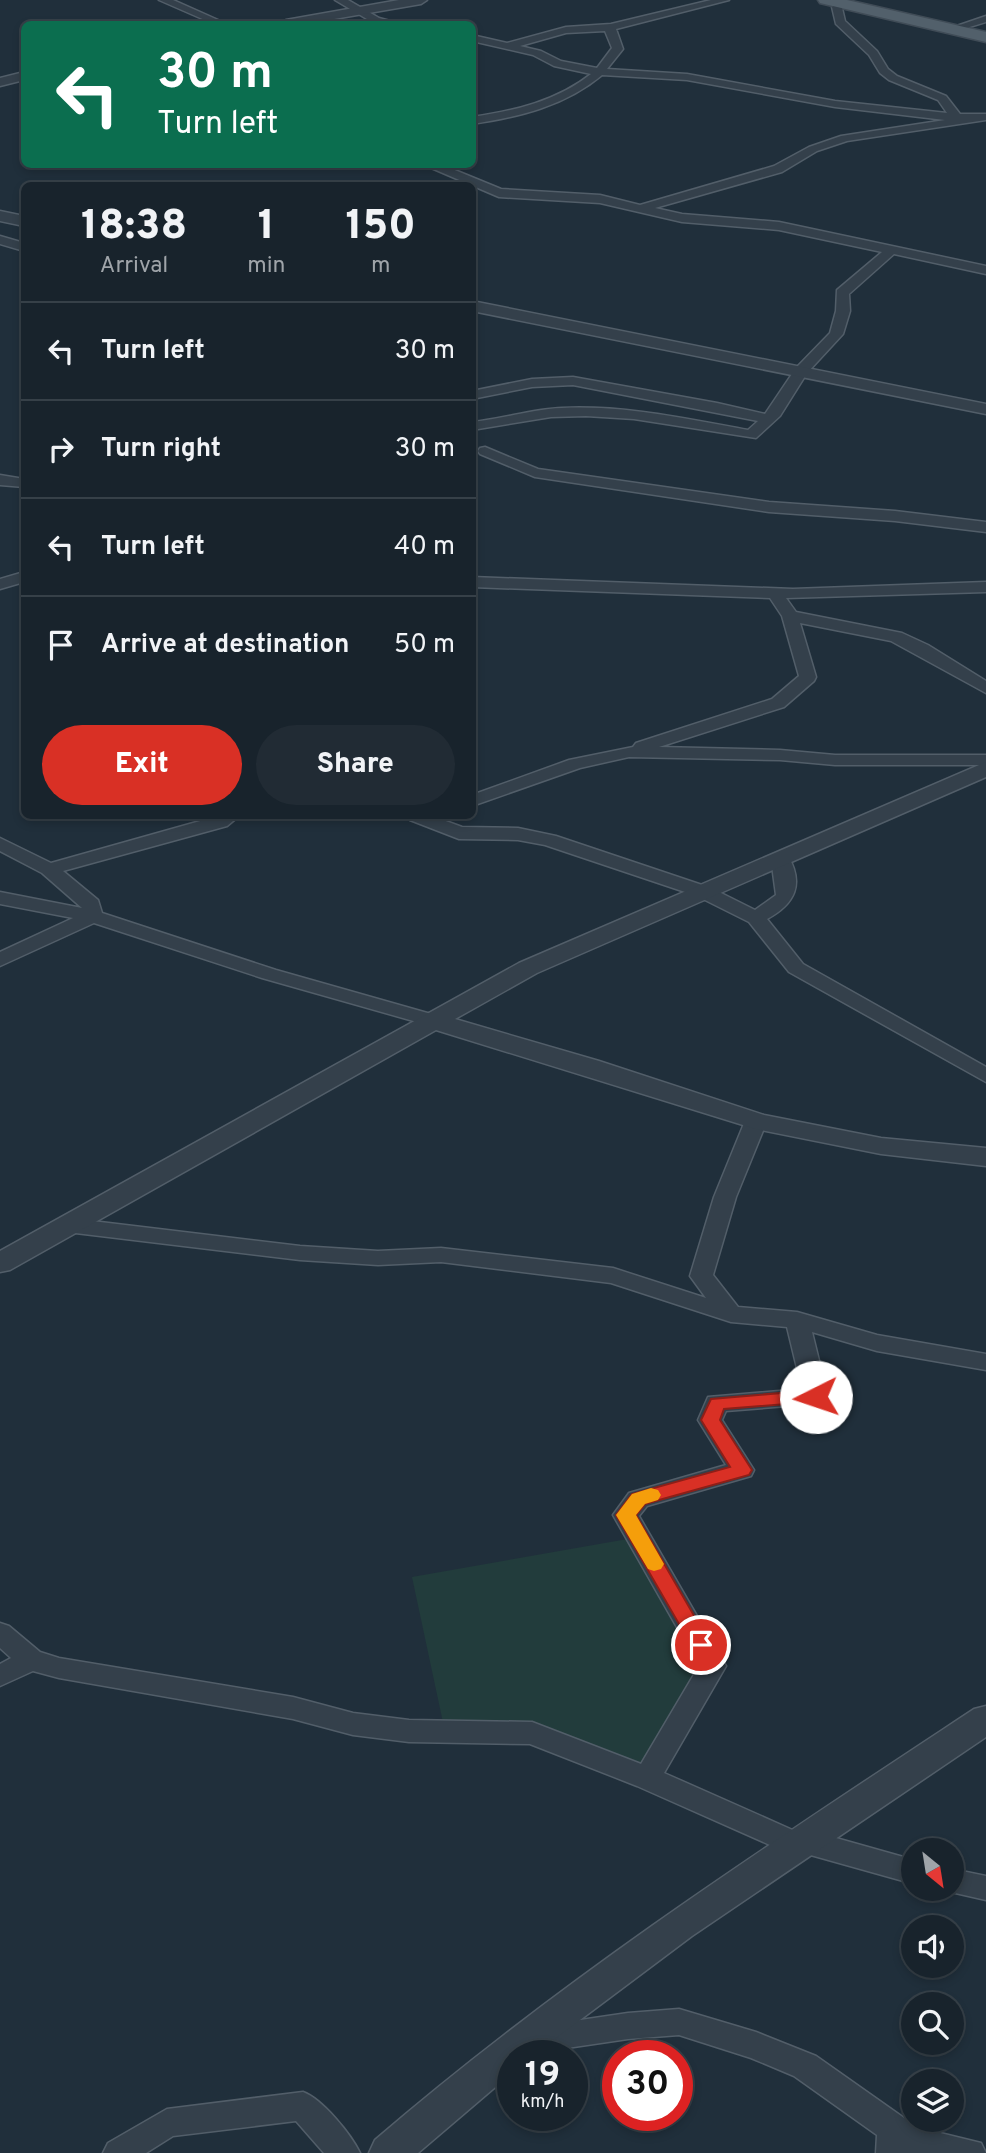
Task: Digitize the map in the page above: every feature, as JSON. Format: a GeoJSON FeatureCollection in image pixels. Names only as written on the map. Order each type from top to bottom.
{"type":"FeatureCollection","features":[{"type":"Feature","properties":{"kind":"main road"},"geometry":{"type":"LineString","coordinates":[[834,2],[986,37]]}},
{"type":"Feature","properties":{"kind":"street"},"geometry":{"type":"LineString","coordinates":[[164,0],[215,21]]}},
{"type":"Feature","properties":{"kind":"street"},"geometry":{"type":"LineString","coordinates":[[340,0],[381,21]]}},
{"type":"Feature","properties":{"kind":"street"},"geometry":{"type":"LineString","coordinates":[[304,21],[421,0]]}},
{"type":"Feature","properties":{"kind":"street"},"geometry":{"type":"LineString","coordinates":[[482,51],[566,30],[611,27],[724,0]]}},
{"type":"Feature","properties":{"kind":"street"},"geometry":{"type":"LineString","coordinates":[[834,2],[840,22],[873,53],[884,71],[893,78],[942,98],[957,118]]}},
{"type":"Feature","properties":{"kind":"street"},"geometry":{"type":"LineString","coordinates":[[950,30],[986,19]]}},
{"type":"Feature","properties":{"kind":"street"},"geometry":{"type":"LineString","coordinates":[[476,120],[518,114],[580,88],[600,72],[607,58],[618,49],[610,33],[611,27]]}},
{"type":"Feature","properties":{"kind":"street"},"geometry":{"type":"LineString","coordinates":[[476,39],[537,52],[558,64],[600,72],[687,76],[835,104],[971,120]]}},
{"type":"Feature","properties":{"kind":"street"},"geometry":{"type":"LineString","coordinates":[[0,82],[21,77]]}},
{"type":"Feature","properties":{"kind":"street"},"geometry":{"type":"LineString","coordinates":[[642,208],[778,169],[813,149],[845,138],[986,117]]}},
{"type":"Feature","properties":{"kind":"street"},"geometry":{"type":"LineString","coordinates":[[438,168],[472,182]]}},
{"type":"Feature","properties":{"kind":"street"},"geometry":{"type":"LineString","coordinates":[[476,184],[499,193],[600,200],[682,218],[807,231],[986,270]]}},
{"type":"Feature","properties":{"kind":"street"},"geometry":{"type":"LineString","coordinates":[[0,216],[21,220]]}},
{"type":"Feature","properties":{"kind":"street"},"geometry":{"type":"LineString","coordinates":[[0,240],[21,246]]}},
{"type":"Feature","properties":{"kind":"street"},"geometry":{"type":"LineString","coordinates":[[476,426],[498,425],[541,413],[596,412],[751,435],[775,413],[801,370],[836,334],[843,311],[842,293],[891,250]]}},
{"type":"Feature","properties":{"kind":"street"},"geometry":{"type":"LineString","coordinates":[[476,307],[986,409]]}},
{"type":"Feature","properties":{"kind":"street"},"geometry":{"type":"LineString","coordinates":[[476,394],[532,383],[573,381],[717,407],[767,419]]}},
{"type":"Feature","properties":{"kind":"street"},"geometry":{"type":"LineString","coordinates":[[498,425],[479,454],[535,473],[769,507],[895,516],[986,527]]}},
{"type":"Feature","properties":{"kind":"street"},"geometry":{"type":"LineString","coordinates":[[0,480],[21,483]]}},
{"type":"Feature","properties":{"kind":"street"},"geometry":{"type":"LineString","coordinates":[[0,584],[21,578]]}},
{"type":"Feature","properties":{"kind":"street"},"geometry":{"type":"LineString","coordinates":[[476,582],[674,593],[923,592],[986,587]]}},
{"type":"Feature","properties":{"kind":"street"},"geometry":{"type":"LineString","coordinates":[[476,800],[575,764],[629,752],[778,703],[807,677],[790,616],[775,592]]}},
{"type":"Feature","properties":{"kind":"street"},"geometry":{"type":"LineString","coordinates":[[790,616],[896,637],[922,649],[986,688]]}},
{"type":"Feature","properties":{"kind":"street"},"geometry":{"type":"LineString","coordinates":[[629,752],[780,755],[835,760],[986,760]]}},
{"type":"Feature","properties":{"kind":"street"},"geometry":{"type":"LineString","coordinates":[[0,1263],[528,968],[986,769]]}},
{"type":"Feature","properties":{"kind":"street"},"geometry":{"type":"LineString","coordinates":[[49,869],[225,819]]}},
{"type":"Feature","properties":{"kind":"street"},"geometry":{"type":"LineString","coordinates":[[429,819],[459,833],[518,834],[549,840],[704,892],[756,918],[796,968],[986,1076]]}},
{"type":"Feature","properties":{"kind":"street"},"geometry":{"type":"LineString","coordinates":[[0,844],[49,869],[92,904],[93,916]]}},
{"type":"Feature","properties":{"kind":"street"},"geometry":{"type":"LineString","coordinates":[[756,918],[783,903],[788,892],[780,858]]}},
{"type":"Feature","properties":{"kind":"street"},"geometry":{"type":"LineString","coordinates":[[0,898],[93,916],[269,974],[590,1067],[756,1121],[839,1140],[986,1157]]}},
{"type":"Feature","properties":{"kind":"street"},"geometry":{"type":"LineString","coordinates":[[0,960],[93,916]]}},
{"type":"Feature","properties":{"kind":"street"},"geometry":{"type":"LineString","coordinates":[[731,1314],[701,1276],[725,1197],[756,1121]]}},
{"type":"Feature","properties":{"kind":"street"},"geometry":{"type":"LineString","coordinates":[[67,1225],[300,1253],[378,1258],[441,1255],[613,1276],[731,1314],[797,1320],[877,1343],[986,1362]]}},
{"type":"Feature","properties":{"kind":"street"},"geometry":{"type":"LineString","coordinates":[[647,1778],[713,1666],[626,1515],[638,1499],[742,1470],[710,1420],[717,1404],[816,1397],[797,1320]]}},
{"type":"Feature","properties":{"kind":"street"},"geometry":{"type":"LineString","coordinates":[[0,1633],[31,1660],[59,1668],[293,1708],[353,1724],[409,1731],[532,1733],[801,1843],[901,1869]]}},
{"type":"Feature","properties":{"kind":"street"},"geometry":{"type":"LineString","coordinates":[[0,1676],[31,1660]]}},
{"type":"Feature","properties":{"kind":"street"},"geometry":{"type":"LineString","coordinates":[[525,2040],[666,1934],[986,1719]]}},
{"type":"Feature","properties":{"kind":"street"},"geometry":{"type":"LineString","coordinates":[[964,1883],[986,1888]]}},
{"type":"Feature","properties":{"kind":"street"},"geometry":{"type":"LineString","coordinates":[[531,2040],[628,2026],[679,2022],[805,2066],[892,2141],[923,2143],[970,2153]]}},
{"type":"Feature","properties":{"kind":"street"},"geometry":{"type":"LineString","coordinates":[[389,2153],[456,2092],[497,2061]]}},
{"type":"Feature","properties":{"kind":"street"},"geometry":{"type":"LineString","coordinates":[[119,2153],[167,2123],[303,2106],[344,2153]]}},
{"type":"Feature","properties":{"kind":"green space"},"geometry":{"type":"Polygon","coordinates":[[[639,1537],[713,1666],[647,1778],[532,1733],[445,1732],[412,1577],[639,1537]]]}},
{"type":"Feature","properties":{"kind":"slow traffic"},"geometry":{"type":"LineString","coordinates":[[651,1495],[638,1499],[626,1515],[654,1564]]}},
{"type":"Feature","properties":{"kind":"route"},"geometry":{"type":"LineString","coordinates":[[701,1645],[626,1515],[638,1499],[742,1470],[710,1420],[717,1404],[816,1397]]}}]}
